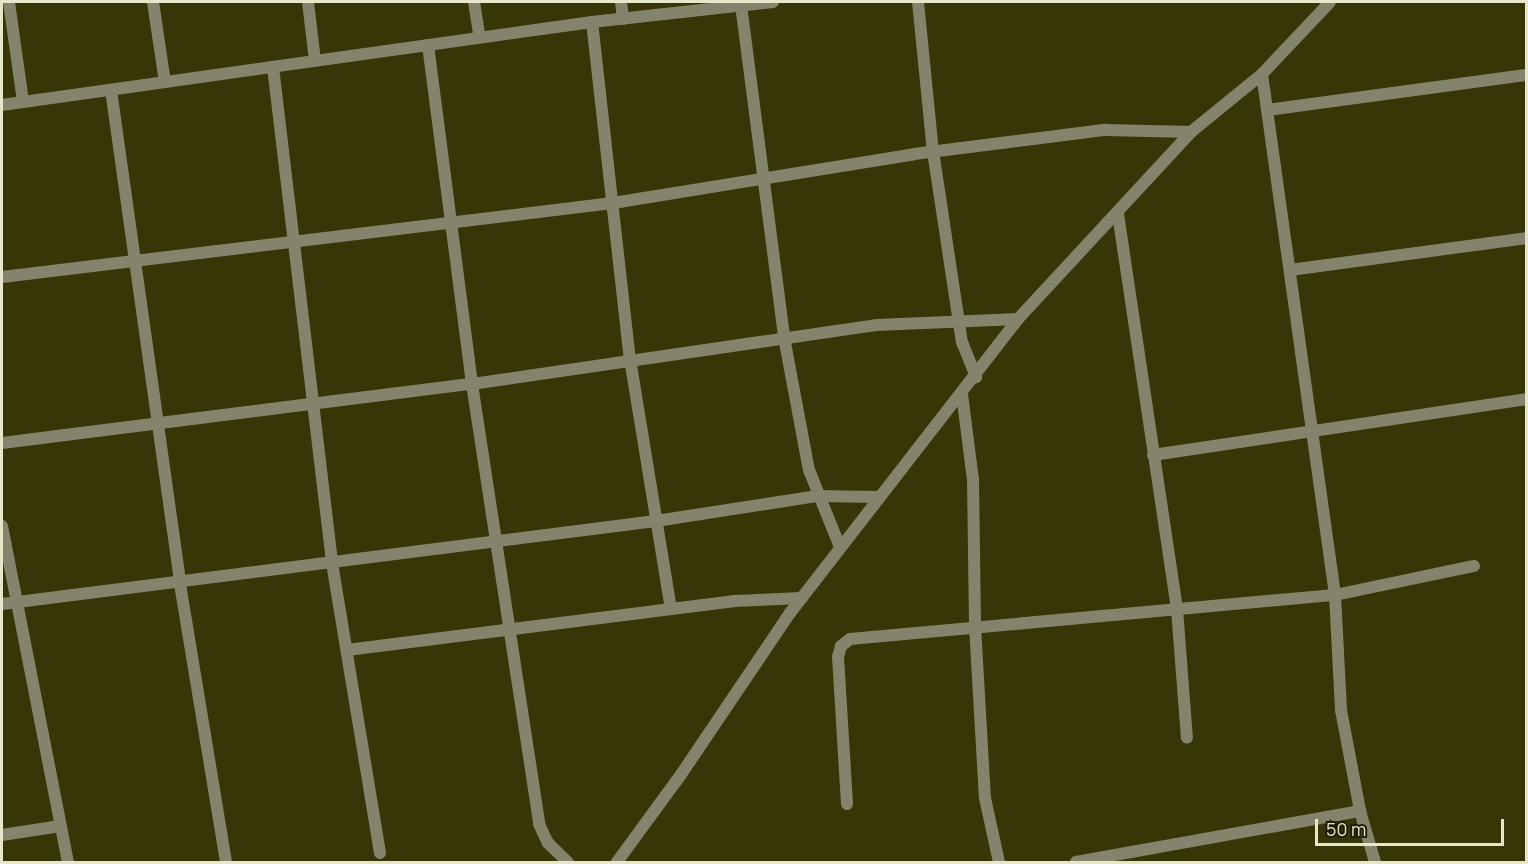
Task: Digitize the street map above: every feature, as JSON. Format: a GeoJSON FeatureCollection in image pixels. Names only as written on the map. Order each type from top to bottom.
{"type":"FeatureCollection","features":[{"type":"Feature","properties":{"kind":"street"},"geometry":{"type":"LineString","coordinates":[[9,2],[23,102]]}},
{"type":"Feature","properties":{"kind":"street"},"geometry":{"type":"LineString","coordinates":[[153,2],[165,82]]}},
{"type":"Feature","properties":{"kind":"street"},"geometry":{"type":"LineString","coordinates":[[308,2],[315,61]]}},
{"type":"Feature","properties":{"kind":"street"},"geometry":{"type":"LineString","coordinates":[[474,2],[480,38]]}},
{"type":"Feature","properties":{"kind":"street"},"geometry":{"type":"LineString","coordinates":[[621,2],[624,19]]}},
{"type":"Feature","properties":{"kind":"street"},"geometry":{"type":"LineString","coordinates":[[2,105],[592,22],[773,2]]}},
{"type":"Feature","properties":{"kind":"street"},"geometry":{"type":"LineString","coordinates":[[918,2],[933,151],[959,321],[965,354],[976,377]]}},
{"type":"Feature","properties":{"kind":"street"},"geometry":{"type":"LineString","coordinates":[[616,862],[802,598],[878,497],[976,377],[1018,319],[1118,214],[1191,132],[1262,74],[1330,2]]}},
{"type":"Feature","properties":{"kind":"street"},"geometry":{"type":"LineString","coordinates":[[741,5],[784,337],[818,496],[840,547]]}},
{"type":"Feature","properties":{"kind":"street"},"geometry":{"type":"LineString","coordinates":[[592,22],[630,359],[671,609]]}},
{"type":"Feature","properties":{"kind":"street"},"geometry":{"type":"LineString","coordinates":[[428,45],[472,384],[539,824],[548,843],[568,862]]}},
{"type":"Feature","properties":{"kind":"street"},"geometry":{"type":"LineString","coordinates":[[273,67],[332,563],[380,853]]}},
{"type":"Feature","properties":{"kind":"street"},"geometry":{"type":"LineString","coordinates":[[1262,74],[1314,432],[1335,595],[1341,710],[1360,811],[1375,862]]}},
{"type":"Feature","properties":{"kind":"street"},"geometry":{"type":"LineString","coordinates":[[1267,110],[1527,75]]}},
{"type":"Feature","properties":{"kind":"street"},"geometry":{"type":"LineString","coordinates":[[111,90],[133,262],[180,584],[226,862]]}},
{"type":"Feature","properties":{"kind":"street"},"geometry":{"type":"LineString","coordinates":[[2,276],[613,203],[933,151],[1105,130],[1191,132]]}},
{"type":"Feature","properties":{"kind":"street"},"geometry":{"type":"LineString","coordinates":[[1118,214],[1177,609],[1187,738]]}},
{"type":"Feature","properties":{"kind":"street"},"geometry":{"type":"LineString","coordinates":[[1290,270],[1527,238]]}},
{"type":"Feature","properties":{"kind":"street"},"geometry":{"type":"LineString","coordinates":[[2,443],[472,384],[630,359],[876,325],[1018,319]]}},
{"type":"Feature","properties":{"kind":"street"},"geometry":{"type":"LineString","coordinates":[[962,394],[973,480],[975,626],[985,798],[999,862]]}},
{"type":"Feature","properties":{"kind":"street"},"geometry":{"type":"LineString","coordinates":[[1153,455],[1527,399]]}},
{"type":"Feature","properties":{"kind":"street"},"geometry":{"type":"LineString","coordinates":[[2,604],[180,584],[818,496],[878,497]]}},
{"type":"Feature","properties":{"kind":"street"},"geometry":{"type":"LineString","coordinates":[[2,526],[68,862]]}},
{"type":"Feature","properties":{"kind":"street"},"geometry":{"type":"LineString","coordinates":[[847,804],[838,657],[841,646],[865,635],[1335,595],[1474,566]]}},
{"type":"Feature","properties":{"kind":"street"},"geometry":{"type":"LineString","coordinates":[[347,650],[510,632],[671,609],[802,598]]}},
{"type":"Feature","properties":{"kind":"street"},"geometry":{"type":"LineString","coordinates":[[1076,862],[1360,811]]}},
{"type":"Feature","properties":{"kind":"street"},"geometry":{"type":"LineString","coordinates":[[2,835],[60,826]]}}]}
